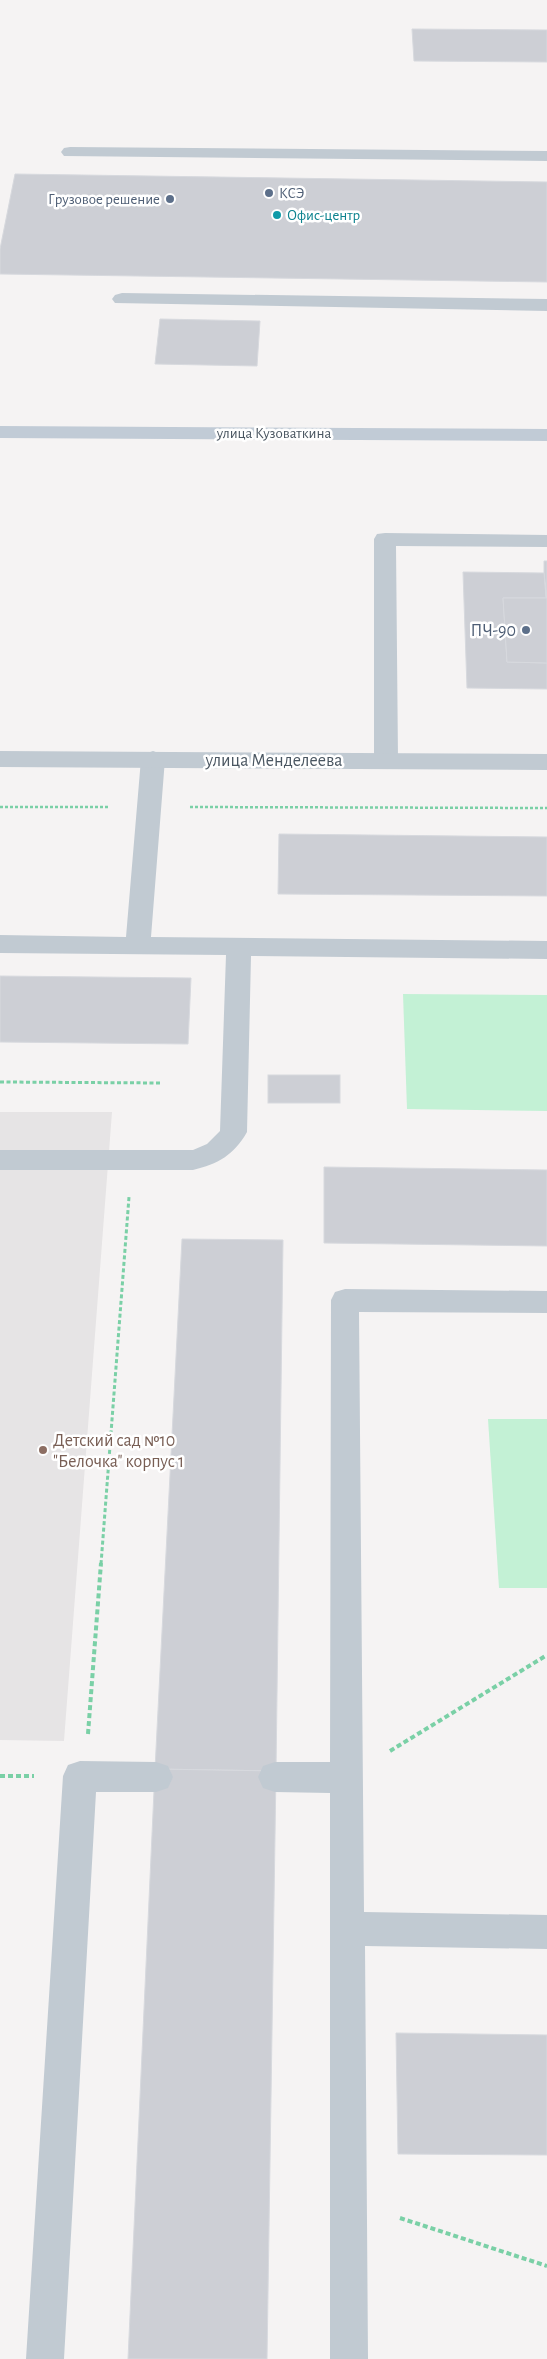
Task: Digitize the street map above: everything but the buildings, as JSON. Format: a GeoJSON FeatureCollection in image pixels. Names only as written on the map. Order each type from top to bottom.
{"type":"FeatureCollection","features":[{"type":"Feature","properties":{"kind":"main road","name":"улица Кузоваткина"},"geometry":{"type":"LineString","coordinates":[[0,432],[547,435]]}},
{"type":"Feature","properties":{"kind":"street"},"geometry":{"type":"LineString","coordinates":[[70,152],[547,156]]}},
{"type":"Feature","properties":{"kind":"street"},"geometry":{"type":"LineString","coordinates":[[122,299],[547,305]]}},
{"type":"Feature","properties":{"kind":"street"},"geometry":{"type":"LineString","coordinates":[[386,760],[385,539],[547,541]]}},
{"type":"Feature","properties":{"kind":"street","name":"улица Менделеева"},"geometry":{"type":"LineString","coordinates":[[0,758],[547,762]]}},
{"type":"Feature","properties":{"kind":"street"},"geometry":{"type":"LineString","coordinates":[[138,945],[153,759]]}},
{"type":"Feature","properties":{"kind":"street"},"geometry":{"type":"LineString","coordinates":[[0,944],[547,950]]}},
{"type":"Feature","properties":{"kind":"street"},"geometry":{"type":"LineString","coordinates":[[0,1160],[193,1160],[209,1156],[226,1145],[233,1132],[239,947]]}},
{"type":"Feature","properties":{"kind":"street"},"geometry":{"type":"LineString","coordinates":[[349,2359],[345,1300],[547,1302]]}},
{"type":"Feature","properties":{"kind":"street"},"geometry":{"type":"LineString","coordinates":[[45,2359],[80,1776],[156,1777]]}},
{"type":"Feature","properties":{"kind":"street"},"geometry":{"type":"LineString","coordinates":[[275,1777],[347,1778]]}},
{"type":"Feature","properties":{"kind":"street"},"geometry":{"type":"LineString","coordinates":[[347,1929],[547,1932]]}},
{"type":"Feature","properties":{"kind":"path"},"geometry":{"type":"LineString","coordinates":[[0,807],[547,808]]}},
{"type":"Feature","properties":{"kind":"path"},"geometry":{"type":"LineString","coordinates":[[0,1082],[162,1083]]}},
{"type":"Feature","properties":{"kind":"path"},"geometry":{"type":"LineString","coordinates":[[80,1776],[88,1742],[129,1192]]}},
{"type":"Feature","properties":{"kind":"path"},"geometry":{"type":"LineString","coordinates":[[347,1778],[547,1655]]}},
{"type":"Feature","properties":{"kind":"path"},"geometry":{"type":"LineString","coordinates":[[400,2218],[547,2266]]}},
{"type":"Feature","properties":{"kind":"shaded area","name":"Детский сад №10 \"Белочка\" корпус 1"},"geometry":{"type":"Polygon","coordinates":[[[0,1112],[112,1112],[64,1741],[0,1740],[0,1112]]]}},
{"type":"Feature","properties":{"kind":"green space"},"geometry":{"type":"Polygon","coordinates":[[[403,994],[547,995],[547,1111],[407,1109],[403,994]]]}},
{"type":"Feature","properties":{"kind":"green space"},"geometry":{"type":"Polygon","coordinates":[[[488,1419],[547,1419],[547,1588],[499,1588],[488,1419]]]}},
{"type":"Feature","properties":{"kind":"place","name":"КСЭ"},"geometry":{"type":"Point","coordinates":[269,193]}},
{"type":"Feature","properties":{"kind":"place","name":"Грузовое решение"},"geometry":{"type":"Point","coordinates":[170,199]}},
{"type":"Feature","properties":{"kind":"place","name":"Офис-центр"},"geometry":{"type":"Point","coordinates":[277,215]}},
{"type":"Feature","properties":{"kind":"place","name":"ПЧ-90"},"geometry":{"type":"Point","coordinates":[526,630]}},
{"type":"Feature","properties":{"kind":"place","name":"Детский сад №10 \"Белочка\" корпус 1"},"geometry":{"type":"Point","coordinates":[43,1450]}}]}
